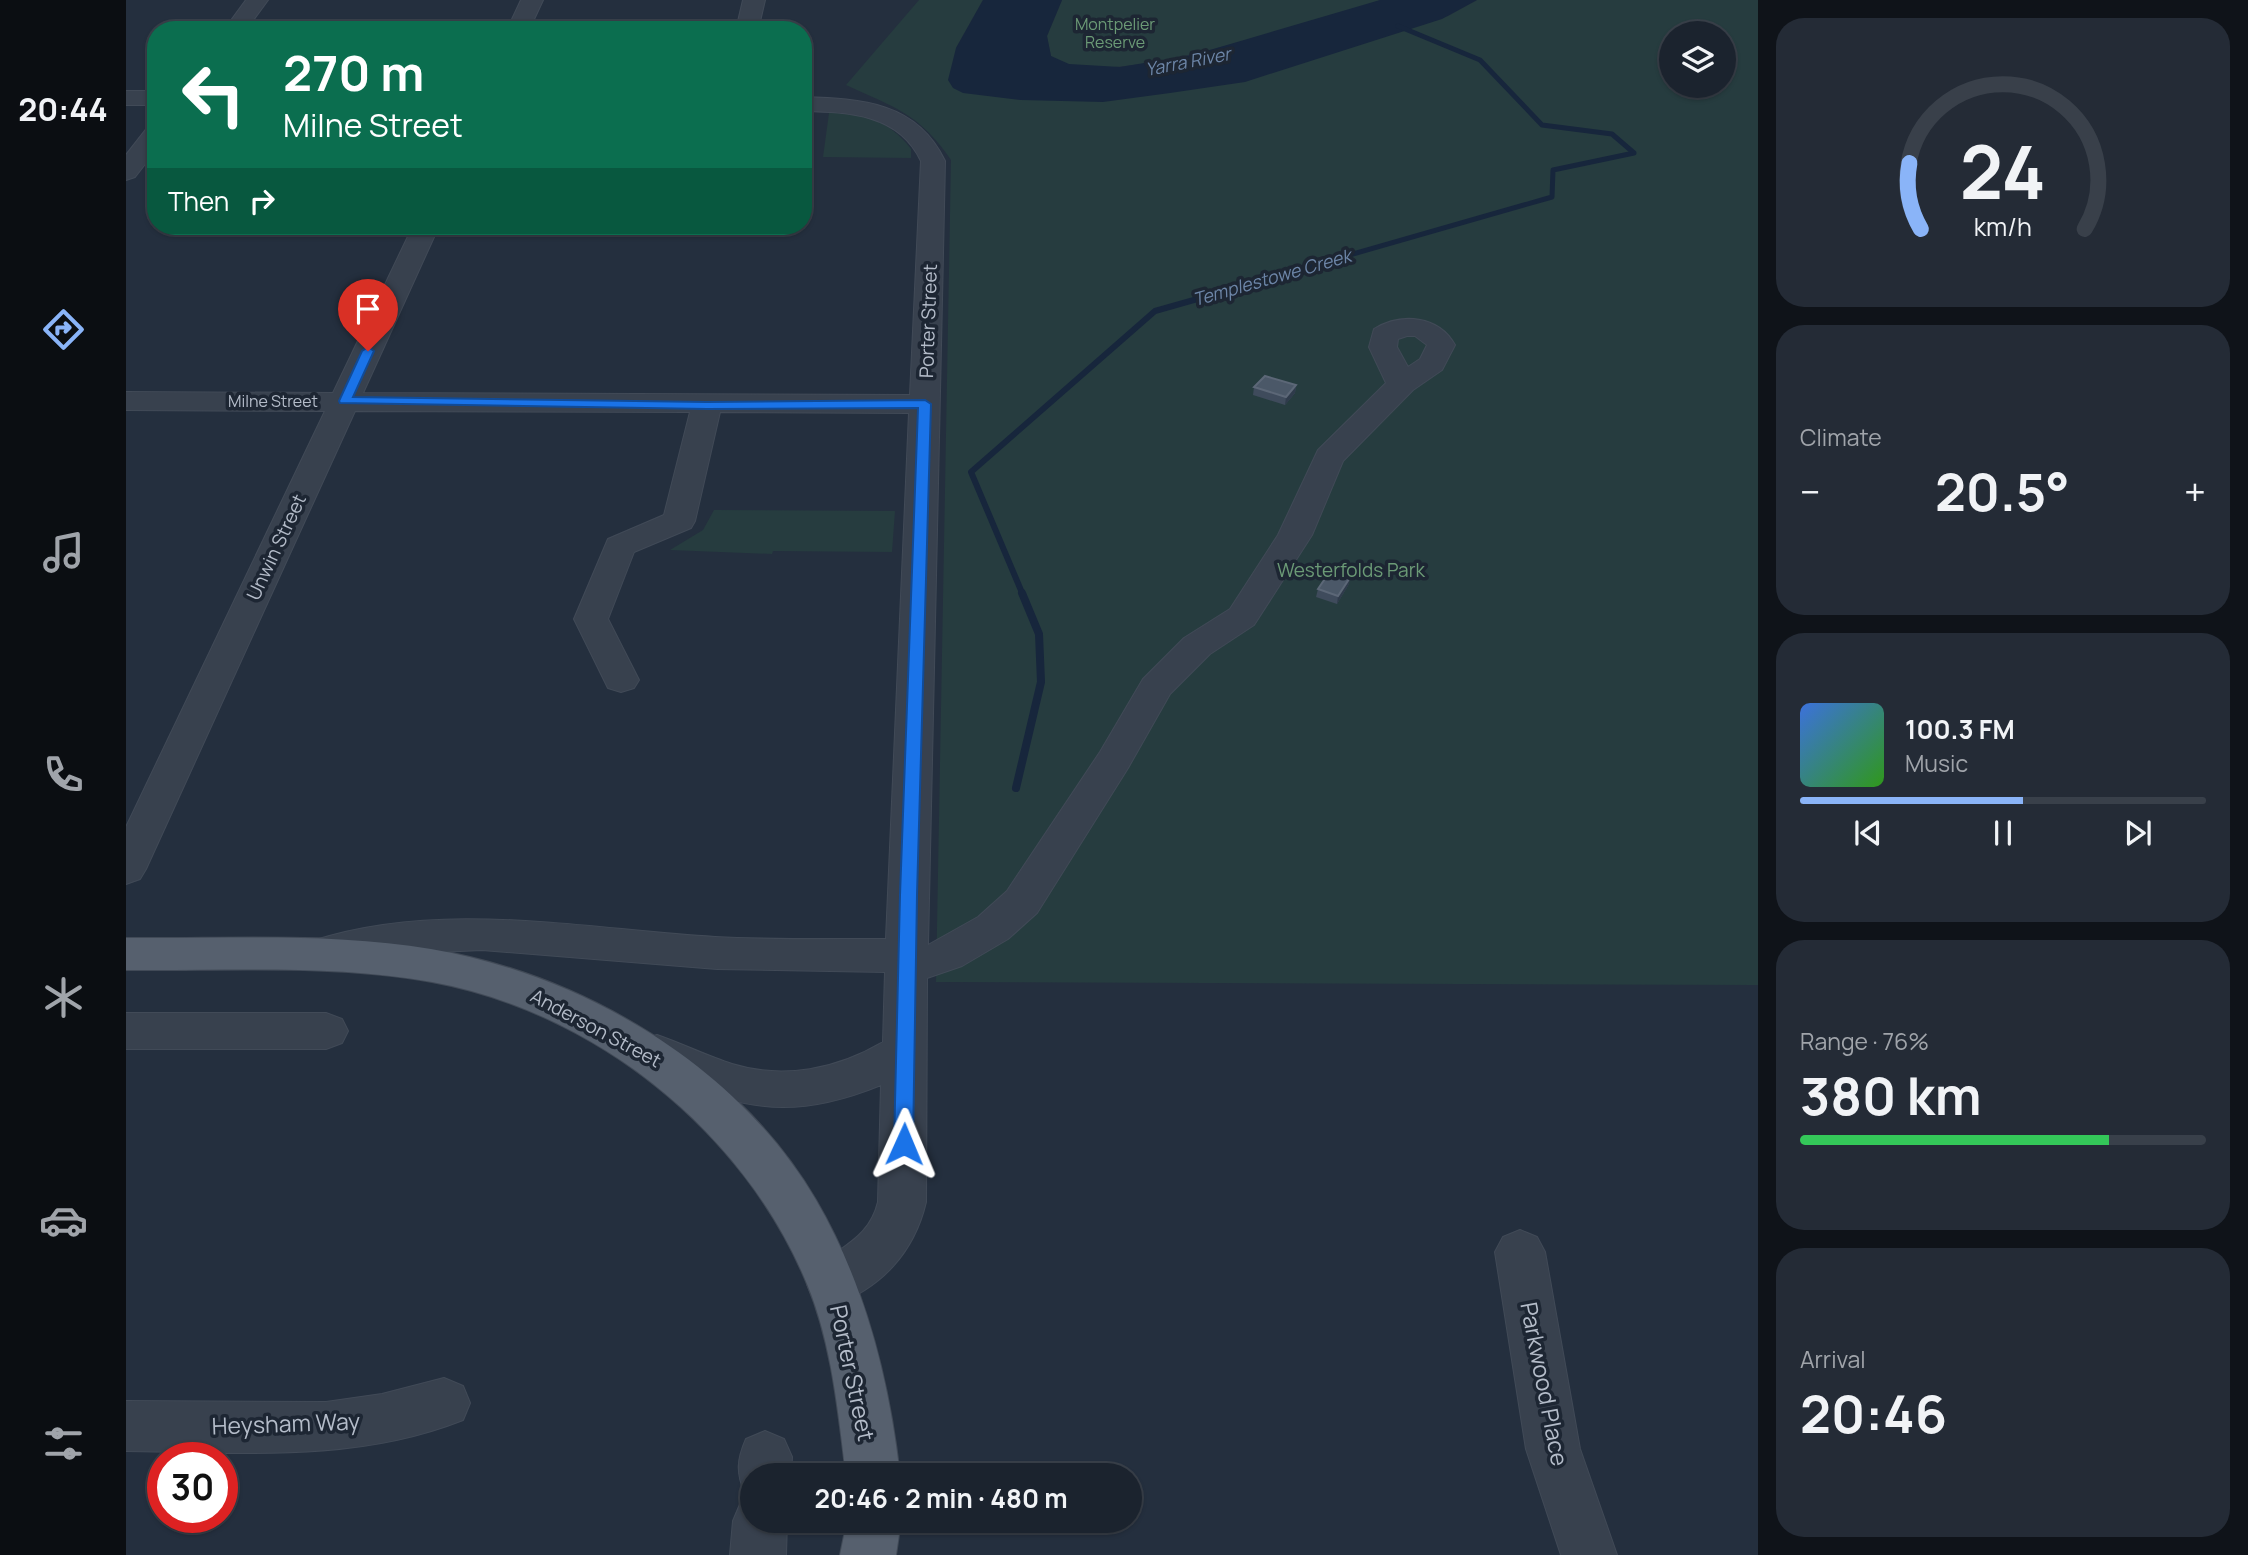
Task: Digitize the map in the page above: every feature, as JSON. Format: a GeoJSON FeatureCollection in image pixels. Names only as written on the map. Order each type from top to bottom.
{"type":"FeatureCollection","features":[{"type":"Feature","properties":{"kind":"main road","name":"Anderson Street"},"geometry":{"type":"LineString","coordinates":[[126,954],[316,954],[390,958],[473,974],[556,1004],[632,1043],[695,1087],[753,1149],[804,1223],[832,1284]]}},
{"type":"Feature","properties":{"kind":"main road","name":"Porter Street"},"geometry":{"type":"LineString","coordinates":[[832,1284],[851,1348],[871,1463]]}},
{"type":"Feature","properties":{"kind":"main road"},"geometry":{"type":"LineString","coordinates":[[871,1555],[873,1533]]}},
{"type":"Feature","properties":{"kind":"street"},"geometry":{"type":"LineString","coordinates":[[242,21],[257,0]]}},
{"type":"Feature","properties":{"kind":"street"},"geometry":{"type":"LineString","coordinates":[[522,21],[532,0]]}},
{"type":"Feature","properties":{"kind":"street"},"geometry":{"type":"LineString","coordinates":[[749,21],[754,0]]}},
{"type":"Feature","properties":{"kind":"street"},"geometry":{"type":"LineString","coordinates":[[126,98],[147,98]]}},
{"type":"Feature","properties":{"kind":"street","name":"Porter Street"},"geometry":{"type":"LineString","coordinates":[[812,105],[853,107],[889,116],[921,136],[933,161],[907,960],[903,1185],[898,1220],[888,1242],[872,1259],[832,1284]]}},
{"type":"Feature","properties":{"kind":"street"},"geometry":{"type":"LineString","coordinates":[[126,172],[147,145]]}},
{"type":"Feature","properties":{"kind":"street","name":"Unwin Street"},"geometry":{"type":"LineString","coordinates":[[126,869],[422,235]]}},
{"type":"Feature","properties":{"kind":"street"},"geometry":{"type":"LineString","coordinates":[[316,954],[416,937],[482,934],[717,953],[930,961],[957,949],[993,928],[1022,902],[1115,760],[1156,687],[1197,646],[1242,617],[1295,535],[1329,457],[1402,384]]}},
{"type":"Feature","properties":{"kind":"street","name":"Milne Street"},"geometry":{"type":"LineString","coordinates":[[126,401],[925,404]]}},
{"type":"Feature","properties":{"kind":"street"},"geometry":{"type":"LineString","coordinates":[[621,680],[591,619],[620,546],[678,520],[707,405]]}},
{"type":"Feature","properties":{"kind":"street"},"geometry":{"type":"LineString","coordinates":[[126,1031],[326,1031]]}},
{"type":"Feature","properties":{"kind":"street"},"geometry":{"type":"LineString","coordinates":[[632,1043],[702,1072],[764,1089],[803,1087],[854,1078],[874,1071],[905,1051]]}},
{"type":"Feature","properties":{"kind":"street","name":"Parkwood Place"},"geometry":{"type":"LineString","coordinates":[[1520,1252],[1553,1449],[1589,1555]]}},
{"type":"Feature","properties":{"kind":"street","name":"Heysham Way"},"geometry":{"type":"LineString","coordinates":[[126,1426],[326,1427],[371,1421],[444,1403]]}},
{"type":"Feature","properties":{"kind":"street"},"geometry":{"type":"LineString","coordinates":[[758,1555],[759,1533]]}},
{"type":"Feature","properties":{"kind":"green space","name":"Westerfolds Park"},"geometry":{"type":"Polygon","coordinates":[[[919,0],[983,0],[956,48],[1046,99],[1448,16],[1477,0],[1758,0],[1758,985],[936,982],[951,160],[928,132],[892,106],[846,85],[919,0]]]}},
{"type":"Feature","properties":{"kind":"green space","name":"Montpelier Reserve"},"geometry":{"type":"Polygon","coordinates":[[[1062,0],[1380,0],[1348,13],[1205,51],[1132,65],[1099,68],[1071,65],[1051,56],[1047,36],[1062,0]]]}},
{"type":"Feature","properties":{"kind":"green space"},"geometry":{"type":"Polygon","coordinates":[[[829,113],[864,117],[884,125],[903,139],[911,149],[911,158],[823,157],[829,113]]]}},
{"type":"Feature","properties":{"kind":"green space"},"geometry":{"type":"Polygon","coordinates":[[[714,510],[895,511],[892,552],[773,551],[772,554],[670,550],[703,530],[714,510]]]}},
{"type":"Feature","properties":{"kind":"water","name":"Yarra River"},"geometry":{"type":"Polygon","coordinates":[[[983,0],[1062,0],[1047,36],[1051,56],[1069,64],[1120,67],[1193,55],[1380,0],[1477,0],[1442,19],[1245,82],[1103,102],[1021,100],[963,93],[953,88],[948,80],[956,48],[983,0]]]}},
{"type":"Feature","properties":{"kind":"building"},"geometry":{"type":"Polygon","coordinates":[[[1265,376],[1296,385],[1286,397],[1254,387],[1265,376]]]}},
{"type":"Feature","properties":{"kind":"building"},"geometry":{"type":"Polygon","coordinates":[[[1331,570],[1351,576],[1338,596],[1318,589],[1331,570]]]}},
{"type":"Feature","properties":{"kind":"waterway","name":"Templestowe Creek"},"geometry":{"type":"LineString","coordinates":[[1325,262],[1552,197],[1553,170],[1634,153],[1612,134],[1542,125],[1480,60],[1398,26]]}},
{"type":"Feature","properties":{"kind":"waterway","name":"Templestowe Creek"},"geometry":{"type":"LineString","coordinates":[[1023,595],[971,472],[1155,311],[1331,261]]}},
{"type":"Feature","properties":{"kind":"waterway","name":"Templestowe Creek"},"geometry":{"type":"LineString","coordinates":[[1016,788],[1041,682],[1039,634],[1022,593]]}},
{"type":"Feature","properties":{"kind":"route"},"geometry":{"type":"LineString","coordinates":[[368,351],[345,401],[707,405],[925,404],[908,895],[904,1144]]}}]}
